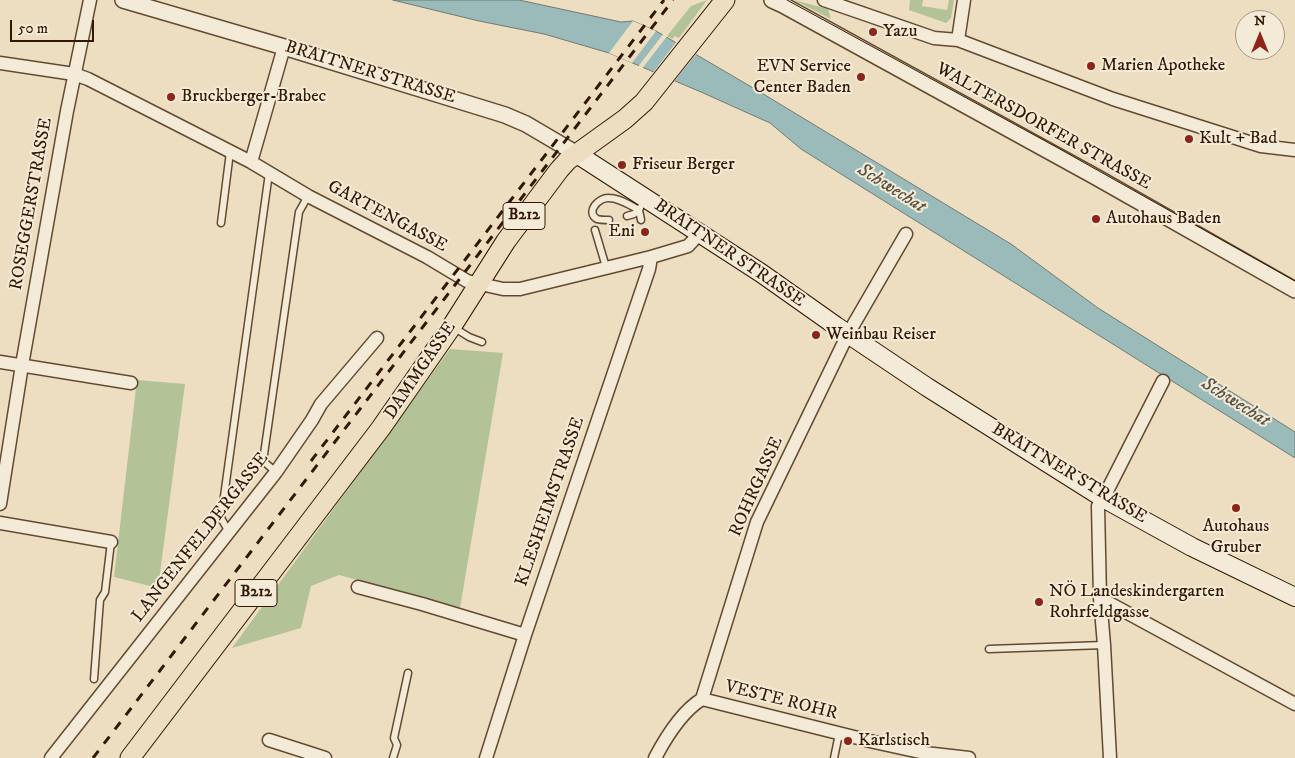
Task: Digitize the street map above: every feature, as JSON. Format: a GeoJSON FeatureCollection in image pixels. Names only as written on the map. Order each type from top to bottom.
{"type":"FeatureCollection","features":[{"type":"Feature","properties":{"kind":"main road","name":"DAMMGASSE"},"geometry":{"type":"LineString","coordinates":[[130,758],[381,428],[452,326],[506,241],[553,177],[568,160],[625,119],[644,102],[725,0]]}},
{"type":"Feature","properties":{"kind":"main road","name":"BRAITNER STRASSE"},"geometry":{"type":"LineString","coordinates":[[577,154],[642,205],[699,234],[761,273],[811,305],[848,334],[927,387],[1103,498],[1192,546],[1295,597]]}},
{"type":"Feature","properties":{"kind":"street","name":"ROSEGGERSTRASSE"},"geometry":{"type":"LineString","coordinates":[[0,504],[22,365],[74,74],[90,0]]}},
{"type":"Feature","properties":{"kind":"street","name":"BRAITNER STRASSE"},"geometry":{"type":"LineString","coordinates":[[123,0],[505,115],[526,124],[577,154]]}},
{"type":"Feature","properties":{"kind":"street","name":"WALTERSDORFER STRASSE"},"geometry":{"type":"LineString","coordinates":[[772,0],[1094,176],[1295,290]]}},
{"type":"Feature","properties":{"kind":"street"},"geometry":{"type":"LineString","coordinates":[[824,0],[934,38],[958,40],[1113,99],[1261,146],[1295,150]]}},
{"type":"Feature","properties":{"kind":"street"},"geometry":{"type":"LineString","coordinates":[[958,40],[964,0]]}},
{"type":"Feature","properties":{"kind":"street"},"geometry":{"type":"LineString","coordinates":[[251,162],[284,47]]}},
{"type":"Feature","properties":{"kind":"street","name":"GARTENGASSE"},"geometry":{"type":"LineString","coordinates":[[0,63],[74,74],[96,83],[251,162],[308,196],[427,256],[467,281],[479,284],[502,289],[520,289],[606,268],[650,254],[688,246],[699,234]]}},
{"type":"Feature","properties":{"kind":"street","name":"ROHRGASSE"},"geometry":{"type":"LineString","coordinates":[[702,699],[757,522],[848,334],[906,234]]}},
{"type":"Feature","properties":{"kind":"street","name":"KLESHEIMSTRASSE"},"geometry":{"type":"LineString","coordinates":[[486,758],[525,635],[649,269],[650,254]]}},
{"type":"Feature","properties":{"kind":"street","name":"LANGENFELDERGASSE"},"geometry":{"type":"LineString","coordinates":[[51,758],[276,472],[321,404],[378,338]]}},
{"type":"Feature","properties":{"kind":"street"},"geometry":{"type":"LineString","coordinates":[[0,362],[131,383]]}},
{"type":"Feature","properties":{"kind":"street"},"geometry":{"type":"LineString","coordinates":[[1110,758],[1100,598],[1098,506],[1163,381]]}},
{"type":"Feature","properties":{"kind":"street"},"geometry":{"type":"LineString","coordinates":[[0,522],[111,542]]}},
{"type":"Feature","properties":{"kind":"street"},"geometry":{"type":"LineString","coordinates":[[358,587],[525,635]]}},
{"type":"Feature","properties":{"kind":"street"},"geometry":{"type":"LineString","coordinates":[[1100,598],[1295,704]]}},
{"type":"Feature","properties":{"kind":"street"},"geometry":{"type":"LineString","coordinates":[[656,758],[665,738],[692,705],[702,699]]}},
{"type":"Feature","properties":{"kind":"street","name":"VESTE ROHR"},"geometry":{"type":"LineString","coordinates":[[702,699],[839,734],[925,753],[969,758]]}},
{"type":"Feature","properties":{"kind":"street"},"geometry":{"type":"LineString","coordinates":[[269,740],[325,758]]}},
{"type":"Feature","properties":{"kind":"lane"},"geometry":{"type":"LineString","coordinates":[[221,223],[230,152]]}},
{"type":"Feature","properties":{"kind":"lane"},"geometry":{"type":"LineString","coordinates":[[229,532],[221,518],[269,173]]}},
{"type":"Feature","properties":{"kind":"lane"},"geometry":{"type":"LineString","coordinates":[[276,472],[263,461],[299,212],[308,196]]}},
{"type":"Feature","properties":{"kind":"lane"},"geometry":{"type":"LineString","coordinates":[[609,220],[599,220],[593,214],[593,208],[596,203],[602,199],[608,198],[642,205]]}},
{"type":"Feature","properties":{"kind":"lane"},"geometry":{"type":"LineString","coordinates":[[627,216],[634,214],[642,205]]}},
{"type":"Feature","properties":{"kind":"lane"},"geometry":{"type":"LineString","coordinates":[[641,220],[642,205]]}},
{"type":"Feature","properties":{"kind":"lane"},"geometry":{"type":"LineString","coordinates":[[595,230],[606,268]]}},
{"type":"Feature","properties":{"kind":"lane"},"geometry":{"type":"LineString","coordinates":[[452,326],[469,337],[482,342]]}},
{"type":"Feature","properties":{"kind":"lane"},"geometry":{"type":"LineString","coordinates":[[94,678],[100,600],[105,592],[111,542]]}},
{"type":"Feature","properties":{"kind":"lane"},"geometry":{"type":"LineString","coordinates":[[989,649],[1104,645]]}},
{"type":"Feature","properties":{"kind":"lane"},"geometry":{"type":"LineString","coordinates":[[393,758],[397,745],[394,738],[408,673]]}},
{"type":"Feature","properties":{"kind":"lane"},"geometry":{"type":"LineString","coordinates":[[834,758],[839,734]]}},
{"type":"Feature","properties":{"kind":"green space"},"geometry":{"type":"Polygon","coordinates":[[[707,0],[679,38],[675,36],[672,39],[667,36],[691,6],[707,0]]]}},
{"type":"Feature","properties":{"kind":"green space"},"geometry":{"type":"Polygon","coordinates":[[[794,0],[828,9],[831,19],[794,0]]]}},
{"type":"Feature","properties":{"kind":"green space"},"geometry":{"type":"Polygon","coordinates":[[[910,0],[923,0],[922,6],[947,10],[949,0],[954,0],[951,18],[946,23],[909,10],[910,0]]]}},
{"type":"Feature","properties":{"kind":"green space"},"geometry":{"type":"Polygon","coordinates":[[[450,349],[503,353],[460,608],[339,575],[311,586],[301,628],[232,648],[450,349]]]}},
{"type":"Feature","properties":{"kind":"green space"},"geometry":{"type":"Polygon","coordinates":[[[137,380],[185,384],[158,588],[114,577],[137,380]]]}},
{"type":"Feature","properties":{"kind":"water","name":"Schwechat"},"geometry":{"type":"Polygon","coordinates":[[[393,0],[519,0],[621,22],[633,21],[656,31],[1011,244],[1098,308],[1295,432],[1295,458],[801,149],[770,123],[609,53],[544,34],[479,21],[393,0]]]}},
{"type":"Feature","properties":{"kind":"pier"},"geometry":{"type":"Polygon","coordinates":[[[633,21],[656,31],[632,63],[609,53],[633,21]]]}},
{"type":"Feature","properties":{"kind":"pier"},"geometry":{"type":"Polygon","coordinates":[[[664,33],[668,35],[641,70],[637,68],[664,33]]]}},
{"type":"Feature","properties":{"kind":"pier"},"geometry":{"type":"Polygon","coordinates":[[[677,41],[697,53],[673,83],[652,74],[677,41]]]}},
{"type":"Feature","properties":{"kind":"tram line"},"geometry":{"type":"LineString","coordinates":[[787,0],[1058,148],[1295,281]]}},
{"type":"Feature","properties":{"kind":"railway"},"geometry":{"type":"LineString","coordinates":[[311,461],[664,0]]}},
{"type":"Feature","properties":{"kind":"railway"},"geometry":{"type":"LineString","coordinates":[[93,758],[673,0]]}},
{"type":"Feature","properties":{"kind":"place","name":"Yazu"},"geometry":{"type":"Point","coordinates":[873,32]}},
{"type":"Feature","properties":{"kind":"place","name":"Marien Apotheke"},"geometry":{"type":"Point","coordinates":[1091,66]}},
{"type":"Feature","properties":{"kind":"place","name":"EVN Service Center Baden"},"geometry":{"type":"Point","coordinates":[861,77]}},
{"type":"Feature","properties":{"kind":"place","name":"Bruckberger-Brabec"},"geometry":{"type":"Point","coordinates":[171,97]}},
{"type":"Feature","properties":{"kind":"place","name":"Kult + Bad"},"geometry":{"type":"Point","coordinates":[1189,139]}},
{"type":"Feature","properties":{"kind":"place","name":"Friseur Berger"},"geometry":{"type":"Point","coordinates":[622,165]}},
{"type":"Feature","properties":{"kind":"place","name":"Autohaus Baden"},"geometry":{"type":"Point","coordinates":[1096,219]}},
{"type":"Feature","properties":{"kind":"place","name":"Eni"},"geometry":{"type":"Point","coordinates":[645,232]}},
{"type":"Feature","properties":{"kind":"place","name":"Weinbau Reiser"},"geometry":{"type":"Point","coordinates":[816,335]}},
{"type":"Feature","properties":{"kind":"place","name":"Autohaus Gruber"},"geometry":{"type":"Point","coordinates":[1236,508]}},
{"type":"Feature","properties":{"kind":"place","name":"NÖ Landeskindergarten Rohrfeldgasse"},"geometry":{"type":"Point","coordinates":[1039,602]}},
{"type":"Feature","properties":{"kind":"place","name":"Karlstisch"},"geometry":{"type":"Point","coordinates":[848,741]}}]}
